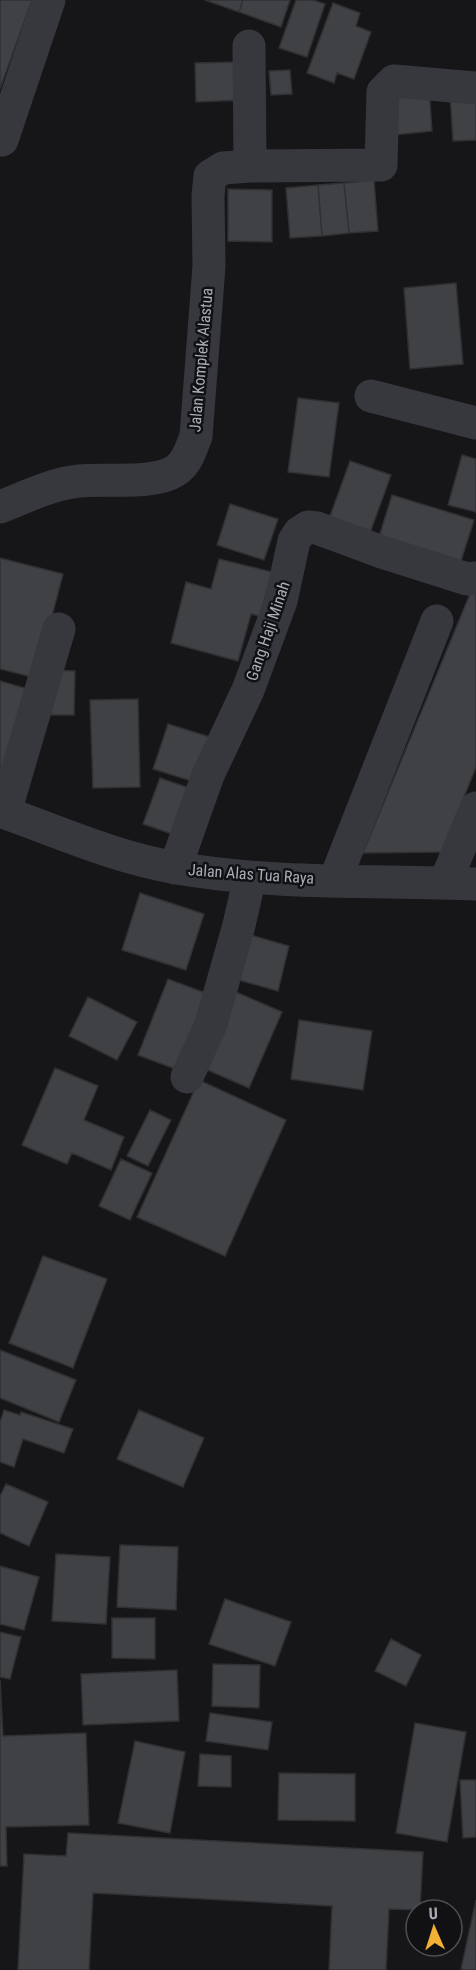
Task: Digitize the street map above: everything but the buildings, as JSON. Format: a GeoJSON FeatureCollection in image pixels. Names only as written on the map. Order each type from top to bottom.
{"type":"FeatureCollection","features":[{"type":"Feature","properties":{"kind":"street"},"geometry":{"type":"LineString","coordinates":[[2,140],[49,0]]}},
{"type":"Feature","properties":{"kind":"street"},"geometry":{"type":"LineString","coordinates":[[249,46],[250,166]]}},
{"type":"Feature","properties":{"kind":"street","name":"Jalan Komplek Alastua"},"geometry":{"type":"LineString","coordinates":[[0,507],[56,484],[163,478],[185,462],[196,436],[209,266],[207,195],[210,176],[223,168],[250,166],[381,165],[383,92],[394,81],[476,88]]}},
{"type":"Feature","properties":{"kind":"street"},"geometry":{"type":"LineString","coordinates":[[371,396],[476,423]]}},
{"type":"Feature","properties":{"kind":"street","name":"Gang Haji Minah"},"geometry":{"type":"LineString","coordinates":[[175,868],[208,775],[248,690],[281,601],[294,541],[299,532],[308,527],[317,528],[467,579],[476,578]]}},
{"type":"Feature","properties":{"kind":"street"},"geometry":{"type":"LineString","coordinates":[[335,880],[436,621]]}},
{"type":"Feature","properties":{"kind":"street"},"geometry":{"type":"LineString","coordinates":[[3,812],[59,629]]}},
{"type":"Feature","properties":{"kind":"street"},"geometry":{"type":"LineString","coordinates":[[460,884],[476,808]]}},
{"type":"Feature","properties":{"kind":"street","name":"Jalan Alas Tua Raya"},"geometry":{"type":"LineString","coordinates":[[3,812],[119,853],[175,868],[250,877],[460,884]]}},
{"type":"Feature","properties":{"kind":"street"},"geometry":{"type":"LineString","coordinates":[[187,1077],[211,1024],[250,877]]}}]}
